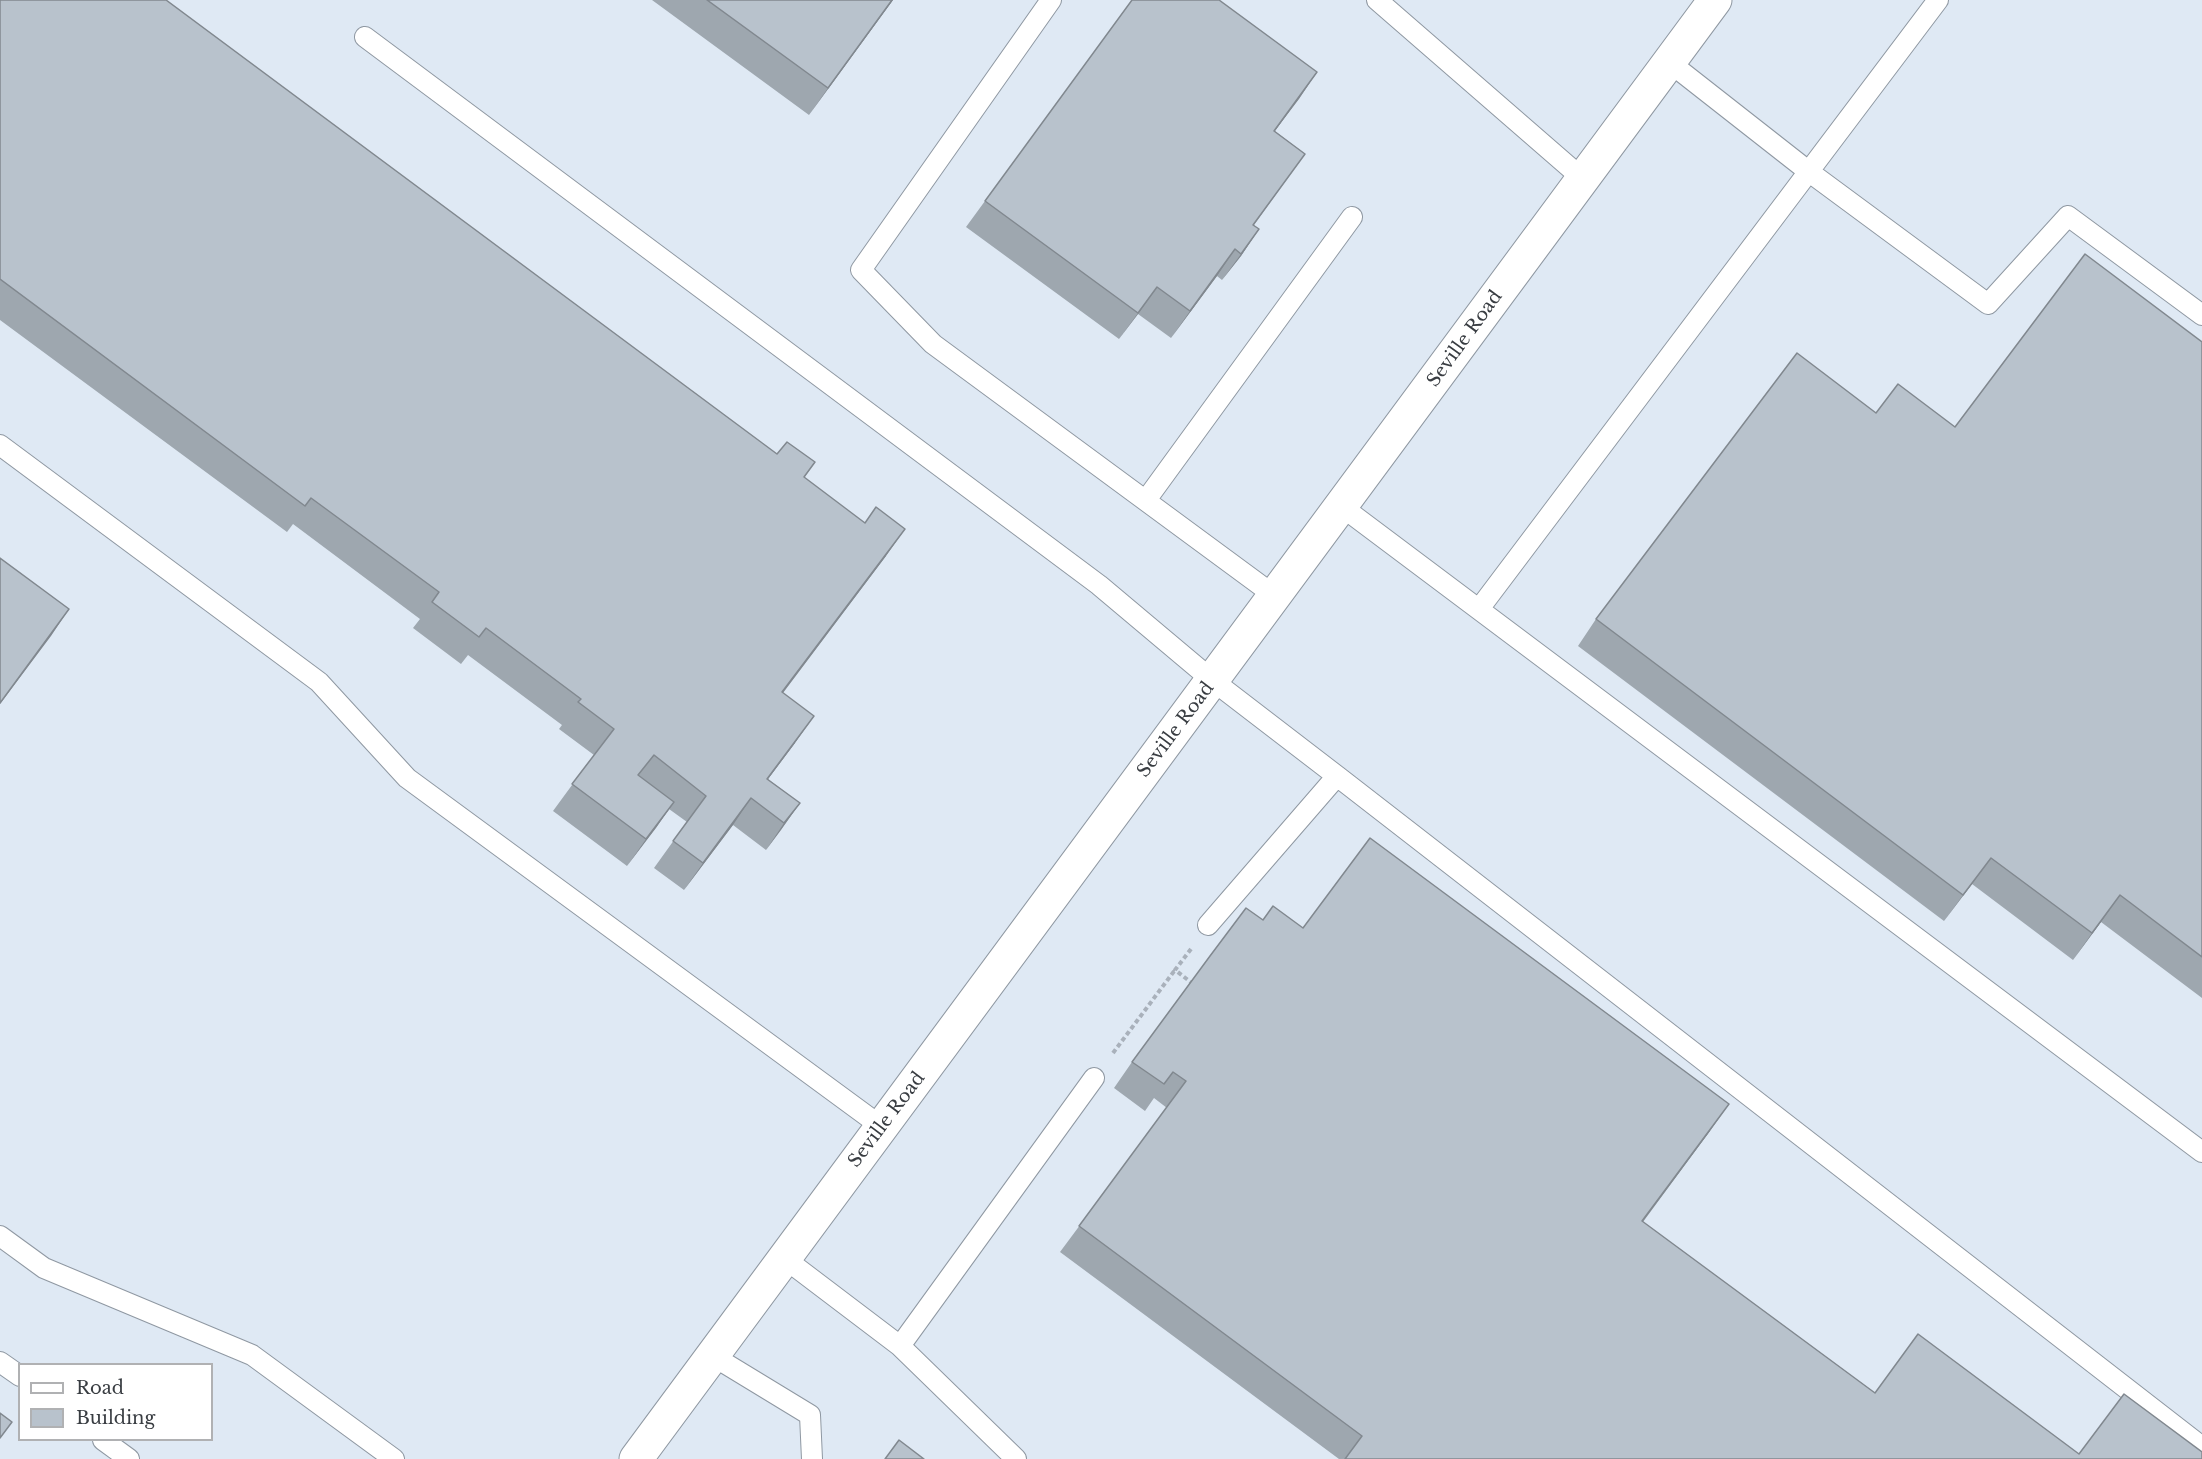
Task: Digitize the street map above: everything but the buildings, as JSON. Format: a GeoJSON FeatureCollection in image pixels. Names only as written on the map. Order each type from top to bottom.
{"type":"FeatureCollection","features":[{"type":"Feature","properties":{"kind":"street","name":"Seville Road"},"geometry":{"type":"LineString","coordinates":[[636,1459],[1715,0]]}},
{"type":"Feature","properties":{"kind":"lane"},"geometry":{"type":"LineString","coordinates":[[1051,0],[861,270],[933,344],[1275,596]]}},
{"type":"Feature","properties":{"kind":"lane"},"geometry":{"type":"LineString","coordinates":[[1377,0],[1583,179]]}},
{"type":"Feature","properties":{"kind":"lane"},"geometry":{"type":"LineString","coordinates":[[1479,609],[1938,0]]}},
{"type":"Feature","properties":{"kind":"lane"},"geometry":{"type":"LineString","coordinates":[[365,37],[1089,578],[1212,680],[2202,1447]]}},
{"type":"Feature","properties":{"kind":"lane"},"geometry":{"type":"LineString","coordinates":[[1669,62],[1808,171],[1988,304],[2068,216],[2202,315]]}},
{"type":"Feature","properties":{"kind":"lane"},"geometry":{"type":"LineString","coordinates":[[1146,500],[1352,216]]}},
{"type":"Feature","properties":{"kind":"lane"},"geometry":{"type":"LineString","coordinates":[[0,445],[319,682],[407,778],[882,1127]]}},
{"type":"Feature","properties":{"kind":"lane"},"geometry":{"type":"LineString","coordinates":[[1341,506],[2202,1152]]}},
{"type":"Feature","properties":{"kind":"lane"},"geometry":{"type":"LineString","coordinates":[[1209,925],[1337,776]]}},
{"type":"Feature","properties":{"kind":"lane"},"geometry":{"type":"LineString","coordinates":[[900,1346],[1094,1078]]}},
{"type":"Feature","properties":{"kind":"lane"},"geometry":{"type":"LineString","coordinates":[[0,1236],[44,1268],[252,1355],[394,1459]]}},
{"type":"Feature","properties":{"kind":"lane"},"geometry":{"type":"LineString","coordinates":[[784,1258],[900,1346],[1016,1459]]}},
{"type":"Feature","properties":{"kind":"lane"},"geometry":{"type":"LineString","coordinates":[[713,1356],[810,1414],[813,1459]]}},
{"type":"Feature","properties":{"kind":"lane"},"geometry":{"type":"LineString","coordinates":[[0,1362],[18,1375]]}},
{"type":"Feature","properties":{"kind":"lane"},"geometry":{"type":"LineString","coordinates":[[104,1441],[129,1459]]}},
{"type":"Feature","properties":{"kind":"path"},"geometry":{"type":"LineString","coordinates":[[1094,1078],[1209,925]]}},
{"type":"Feature","properties":{"kind":"path"},"geometry":{"type":"LineString","coordinates":[[1175,970],[1192,982]]}}]}
